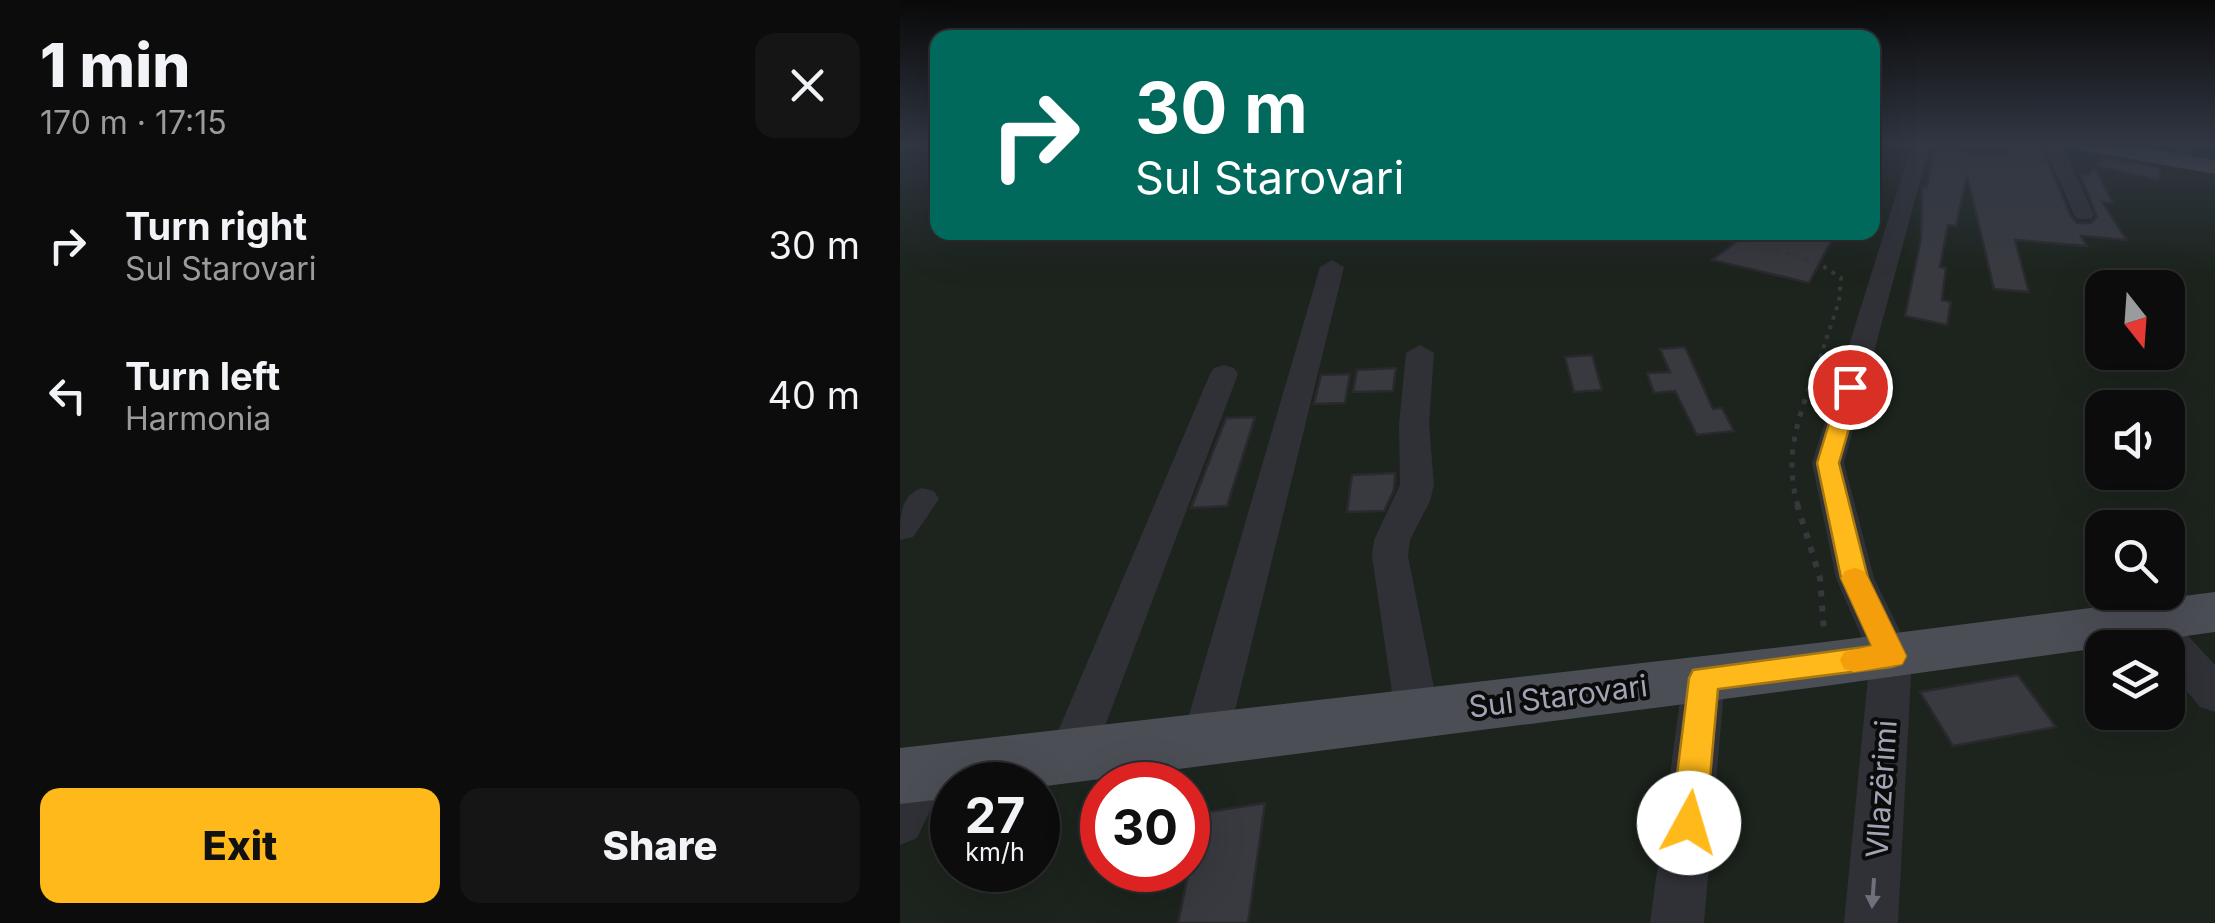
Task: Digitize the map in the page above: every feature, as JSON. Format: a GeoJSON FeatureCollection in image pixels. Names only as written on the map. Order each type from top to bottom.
{"type":"FeatureCollection","features":[{"type":"Feature","properties":{"kind":"main road","name":"Sul Starovari"},"geometry":{"type":"LineString","coordinates":[[908,790],[1071,755],[1891,656],[2215,612]]}},
{"type":"Feature","properties":{"kind":"street"},"geometry":{"type":"LineString","coordinates":[[1891,656],[1855,578],[1828,463],[1908,187]]}},
{"type":"Feature","properties":{"kind":"street"},"geometry":{"type":"LineString","coordinates":[[2072,187],[2084,214]]}},
{"type":"Feature","properties":{"kind":"street"},"geometry":{"type":"LineString","coordinates":[[1205,739],[1332,267]]}},
{"type":"Feature","properties":{"kind":"street"},"geometry":{"type":"LineString","coordinates":[[1417,714],[1390,556],[1392,540],[1414,501],[1417,485],[1414,424],[1420,352]]}},
{"type":"Feature","properties":{"kind":"street"},"geometry":{"type":"LineString","coordinates":[[1071,755],[1224,374]]}},
{"type":"Feature","properties":{"kind":"street"},"geometry":{"type":"LineString","coordinates":[[900,528],[922,499]]}},
{"type":"Feature","properties":{"kind":"street"},"geometry":{"type":"LineString","coordinates":[[2150,621],[2215,694]]}},
{"type":"Feature","properties":{"kind":"street","name":"Vllazërimi"},"geometry":{"type":"LineString","coordinates":[[1871,923],[1891,656]]}},
{"type":"Feature","properties":{"kind":"street"},"geometry":{"type":"LineString","coordinates":[[1677,923],[1704,678]]}},
{"type":"Feature","properties":{"kind":"path"},"geometry":{"type":"LineString","coordinates":[[1739,240],[1818,262],[1840,278],[1839,301],[1794,436],[1789,477],[1820,578],[1825,664]]}},
{"type":"Feature","properties":{"kind":"shaded area"},"geometry":{"type":"Polygon","coordinates":[[[900,187],[930,187],[930,240],[1880,240],[1880,187],[2215,187],[2215,923],[900,923],[900,187]]]}},
{"type":"Feature","properties":{"kind":"building"},"geometry":{"type":"Polygon","coordinates":[[[1922,187],[1964,187],[1956,226],[1948,225],[1940,267],[1946,268],[1942,300],[1951,302],[1947,325],[1905,316],[1921,238],[1922,187]]]}},
{"type":"Feature","properties":{"kind":"building"},"geometry":{"type":"Polygon","coordinates":[[[1970,187],[2059,187],[2077,223],[2091,223],[2097,217],[2085,187],[2105,187],[2113,203],[2102,202],[2127,240],[2081,236],[2087,246],[2015,240],[2029,292],[1994,289],[1970,187]]]}},
{"type":"Feature","properties":{"kind":"building"},"geometry":{"type":"Polygon","coordinates":[[[1738,240],[1832,240],[1809,283],[1712,260],[1738,240]]]}},
{"type":"Feature","properties":{"kind":"building"},"geometry":{"type":"Polygon","coordinates":[[[1685,347],[1713,409],[1722,408],[1734,431],[1697,435],[1675,391],[1654,393],[1647,373],[1670,372],[1660,349],[1685,347]]]}},
{"type":"Feature","properties":{"kind":"building"},"geometry":{"type":"Polygon","coordinates":[[[1592,355],[1602,390],[1574,392],[1565,357],[1592,355]]]}},
{"type":"Feature","properties":{"kind":"building"},"geometry":{"type":"Polygon","coordinates":[[[1396,368],[1393,391],[1353,392],[1357,370],[1396,368]]]}},
{"type":"Feature","properties":{"kind":"building"},"geometry":{"type":"Polygon","coordinates":[[[1350,374],[1345,403],[1314,404],[1321,375],[1350,374]]]}},
{"type":"Feature","properties":{"kind":"building"},"geometry":{"type":"Polygon","coordinates":[[[1255,417],[1227,506],[1191,508],[1226,418],[1255,417]]]}},
{"type":"Feature","properties":{"kind":"building"},"geometry":{"type":"Polygon","coordinates":[[[1395,473],[1394,490],[1384,511],[1347,512],[1352,475],[1395,473]]]}},
{"type":"Feature","properties":{"kind":"building"},"geometry":{"type":"Polygon","coordinates":[[[2018,675],[2056,727],[1953,746],[1920,692],[2018,675]]]}},
{"type":"Feature","properties":{"kind":"building"},"geometry":{"type":"Polygon","coordinates":[[[1265,803],[1248,923],[1178,923],[1184,892],[1210,892],[1210,812],[1265,803]]]}},
{"type":"Feature","properties":{"kind":"slow traffic"},"geometry":{"type":"LineString","coordinates":[[1854,660],[1891,656],[1855,578]]}},
{"type":"Feature","properties":{"kind":"route"},"geometry":{"type":"LineString","coordinates":[[1689,823],[1704,678],[1891,656],[1855,578],[1828,463],[1850,387]]}}]}
